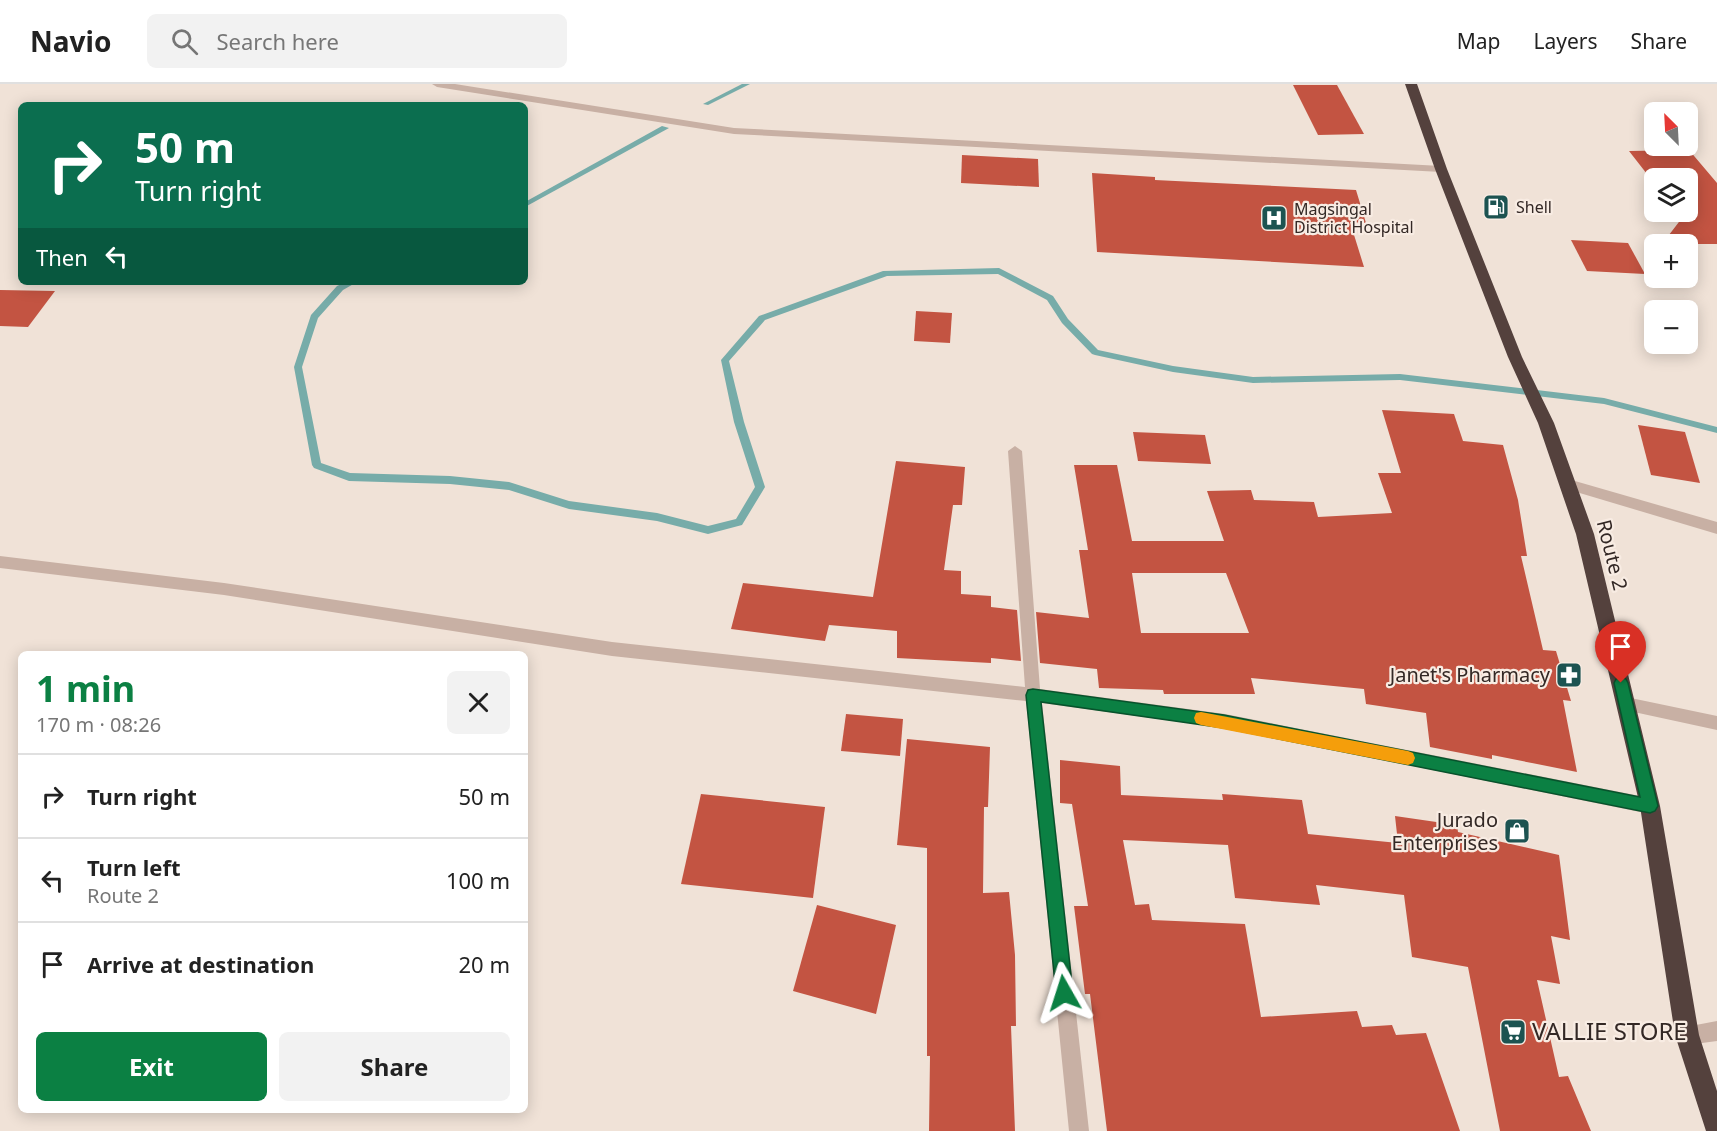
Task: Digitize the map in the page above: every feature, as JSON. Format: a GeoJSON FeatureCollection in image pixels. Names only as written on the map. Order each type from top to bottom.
{"type":"FeatureCollection","features":[{"type":"Feature","properties":{"kind":"highway","name":"Route 2"},"geometry":{"type":"LineString","coordinates":[[1411,84],[1441,169],[1515,357],[1546,423],[1585,534],[1650,806],[1687,1035],[1717,1128]]}},
{"type":"Feature","properties":{"kind":"street"},"geometry":{"type":"LineString","coordinates":[[437,84],[734,132],[1441,169]]}},
{"type":"Feature","properties":{"kind":"street"},"geometry":{"type":"LineString","coordinates":[[1015,451],[1033,695],[1079,1131]]}},
{"type":"Feature","properties":{"kind":"street"},"geometry":{"type":"LineString","coordinates":[[1568,484],[1717,528]]}},
{"type":"Feature","properties":{"kind":"street"},"geometry":{"type":"LineString","coordinates":[[0,561],[224,589],[612,649],[1033,695],[1224,722],[1650,806]]}},
{"type":"Feature","properties":{"kind":"street"},"geometry":{"type":"LineString","coordinates":[[1626,704],[1717,723]]}},
{"type":"Feature","properties":{"kind":"street"},"geometry":{"type":"LineString","coordinates":[[1687,1035],[1717,1031]]}},
{"type":"Feature","properties":{"kind":"building"},"geometry":{"type":"Polygon","coordinates":[[[1293,85],[1337,85],[1364,134],[1318,135],[1293,85]]]}},
{"type":"Feature","properties":{"kind":"building"},"geometry":{"type":"Polygon","coordinates":[[[1629,151],[1644,151],[1644,156],[1694,156],[1717,183],[1717,244],[1698,244],[1698,234],[1670,234],[1679,222],[1698,222],[1698,168],[1644,168],[1644,170],[1629,151]]]}},
{"type":"Feature","properties":{"kind":"building"},"geometry":{"type":"Polygon","coordinates":[[[962,155],[1038,159],[1039,187],[961,183],[962,155]]]}},
{"type":"Feature","properties":{"kind":"building","name":"Magsingal District Hospital"},"geometry":{"type":"Polygon","coordinates":[[[1092,173],[1155,177],[1155,180],[1356,190],[1366,223],[1350,222],[1364,267],[1097,252],[1092,173]]]}},
{"type":"Feature","properties":{"kind":"building"},"geometry":{"type":"Polygon","coordinates":[[[1571,240],[1628,243],[1644,274],[1587,271],[1571,240]]]}},
{"type":"Feature","properties":{"kind":"building"},"geometry":{"type":"Polygon","coordinates":[[[0,290],[55,291],[28,327],[0,326],[0,290]]]}},
{"type":"Feature","properties":{"kind":"building"},"geometry":{"type":"Polygon","coordinates":[[[916,311],[952,313],[950,343],[914,341],[916,311]]]}},
{"type":"Feature","properties":{"kind":"building"},"geometry":{"type":"Polygon","coordinates":[[[1382,410],[1454,414],[1463,441],[1503,445],[1518,500],[1527,556],[1521,556],[1543,650],[1556,651],[1571,701],[1563,700],[1577,772],[1492,755],[1492,759],[1430,747],[1426,713],[1366,704],[1364,689],[1251,678],[1255,694],[1164,694],[1163,690],[1099,688],[1097,669],[1040,663],[1036,612],[1089,618],[1079,550],[1088,550],[1074,465],[1117,465],[1132,541],[1224,541],[1207,491],[1251,490],[1254,500],[1314,502],[1318,517],[1392,513],[1378,473],[1401,473],[1382,410]],[[1132,573],[1141,633],[1249,633],[1226,573],[1132,573]]]}},
{"type":"Feature","properties":{"kind":"building"},"geometry":{"type":"Polygon","coordinates":[[[1638,425],[1685,432],[1700,483],[1651,475],[1638,425]]]}},
{"type":"Feature","properties":{"kind":"building"},"geometry":{"type":"Polygon","coordinates":[[[1133,432],[1205,435],[1211,464],[1138,461],[1133,432]]]}},
{"type":"Feature","properties":{"kind":"building"},"geometry":{"type":"Polygon","coordinates":[[[896,461],[965,467],[962,505],[953,505],[944,570],[961,571],[961,594],[991,596],[991,607],[1017,610],[1021,661],[991,658],[991,663],[897,658],[897,631],[829,625],[825,641],[731,629],[743,583],[873,597],[896,461]]]}},
{"type":"Feature","properties":{"kind":"building"},"geometry":{"type":"Polygon","coordinates":[[[846,714],[903,719],[900,756],[841,751],[846,714]]]}},
{"type":"Feature","properties":{"kind":"building"},"geometry":{"type":"Polygon","coordinates":[[[907,739],[990,747],[988,807],[984,807],[983,893],[1009,892],[1015,955],[1016,1026],[1011,1026],[1015,1131],[929,1131],[927,848],[897,845],[907,739]]]}},
{"type":"Feature","properties":{"kind":"building"},"geometry":{"type":"Polygon","coordinates":[[[1060,760],[1120,766],[1121,795],[1223,800],[1222,794],[1302,800],[1308,834],[1398,843],[1395,816],[1457,825],[1458,832],[1559,855],[1570,940],[1551,936],[1560,984],[1537,980],[1559,1077],[1568,1076],[1591,1131],[1500,1131],[1468,967],[1412,957],[1404,895],[1316,885],[1320,905],[1235,898],[1228,845],[1123,840],[1135,905],[1149,904],[1152,920],[1245,924],[1261,1017],[1357,1011],[1362,1027],[1392,1025],[1396,1035],[1426,1033],[1460,1131],[1107,1131],[1090,994],[1085,994],[1074,906],[1088,906],[1072,804],[1060,803],[1060,760]]]}},
{"type":"Feature","properties":{"kind":"building"},"geometry":{"type":"Polygon","coordinates":[[[701,794],[825,807],[813,898],[681,884],[701,794]]]}},
{"type":"Feature","properties":{"kind":"building"},"geometry":{"type":"Polygon","coordinates":[[[817,905],[896,925],[876,1014],[793,991],[817,905]]]}},
{"type":"Feature","properties":{"kind":"waterway"},"geometry":{"type":"LineString","coordinates":[[706,104],[747,84]]}},
{"type":"Feature","properties":{"kind":"waterway"},"geometry":{"type":"LineString","coordinates":[[528,203],[665,128]]}},
{"type":"Feature","properties":{"kind":"waterway"},"geometry":{"type":"LineString","coordinates":[[346,285],[340,288],[314,317],[298,367],[317,465],[349,477],[450,480],[509,486],[569,505],[657,517],[708,530],[739,522],[760,487],[739,422],[725,360],[762,318],[886,273],[999,271],[1050,298],[1065,321],[1095,352],[1173,369],[1253,380],[1400,377],[1604,401],[1717,430]]}},
{"type":"Feature","properties":{"kind":"slow traffic"},"geometry":{"type":"LineString","coordinates":[[1201,718],[1408,758]]}},
{"type":"Feature","properties":{"kind":"place","name":"Shell"},"geometry":{"type":"Point","coordinates":[1496,207]}},
{"type":"Feature","properties":{"kind":"place","name":"Magsingal District Hospital"},"geometry":{"type":"Point","coordinates":[1274,218]}},
{"type":"Feature","properties":{"kind":"place","name":"Janet's Pharmacy"},"geometry":{"type":"Point","coordinates":[1569,675]}},
{"type":"Feature","properties":{"kind":"place","name":"Jurado Enterprises"},"geometry":{"type":"Point","coordinates":[1517,831]}},
{"type":"Feature","properties":{"kind":"place","name":"VALLIE STORE"},"geometry":{"type":"Point","coordinates":[1513,1032]}},
{"type":"Feature","properties":{"kind":"route"},"geometry":{"type":"LineString","coordinates":[[1064,993],[1033,695],[1224,722],[1650,806],[1621,683]]}}]}
